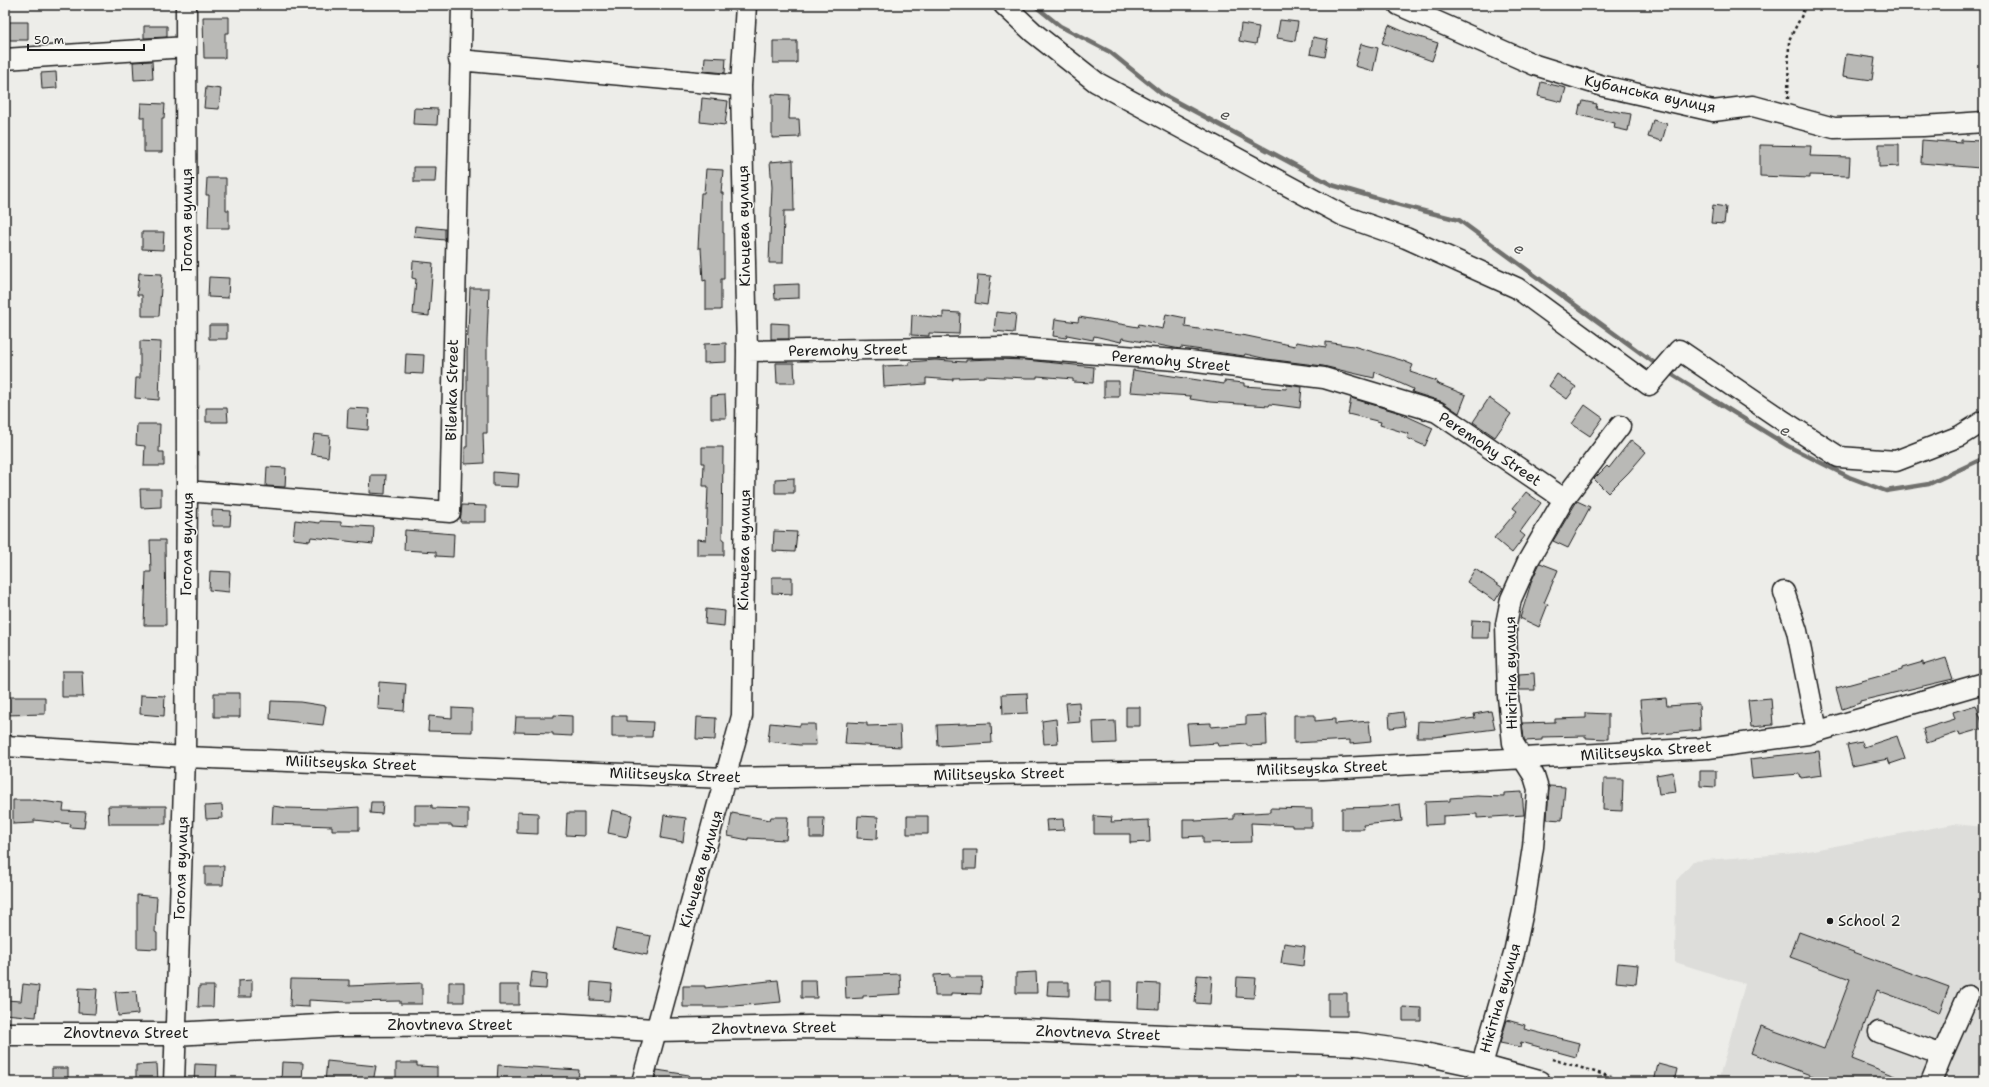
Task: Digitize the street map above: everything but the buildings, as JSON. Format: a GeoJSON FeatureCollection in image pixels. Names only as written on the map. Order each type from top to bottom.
{"type":"FeatureCollection","features":[{"type":"Feature","properties":{"kind":"main road","name":"Zhovtneva Street"},"geometry":{"type":"LineString","coordinates":[[5,1034],[174,1034],[338,1025],[547,1024],[655,1030],[809,1027],[1024,1030],[1342,1043],[1420,1053],[1479,1074],[1539,1082]]}},
{"type":"Feature","properties":{"kind":"street","name":"Гоголя вулиця"},"geometry":{"type":"LineString","coordinates":[[174,1082],[174,1034],[185,757],[187,491],[186,5]]}},
{"type":"Feature","properties":{"kind":"street","name":"Bilenka Street"},"geometry":{"type":"LineString","coordinates":[[187,491],[450,512],[459,60],[462,5]]}},
{"type":"Feature","properties":{"kind":"street","name":"Кільцева вулиця"},"geometry":{"type":"LineString","coordinates":[[642,1082],[742,716],[747,351],[741,86],[746,5]]}},
{"type":"Feature","properties":{"kind":"street"},"geometry":{"type":"LineString","coordinates":[[1004,5],[1034,33],[1096,82],[1344,216],[1406,238],[1517,288],[1649,385],[1680,350],[1839,457],[1896,461],[1960,436],[1984,421]]}},
{"type":"Feature","properties":{"kind":"street","name":"Кубанська вулиця"},"geometry":{"type":"LineString","coordinates":[[1399,5],[1535,65],[1602,86],[1712,111],[1753,106],[1834,128],[1923,126],[1984,122]]}},
{"type":"Feature","properties":{"kind":"street"},"geometry":{"type":"LineString","coordinates":[[5,59],[186,47]]}},
{"type":"Feature","properties":{"kind":"street"},"geometry":{"type":"LineString","coordinates":[[459,60],[741,86]]}},
{"type":"Feature","properties":{"kind":"street","name":"Peremohy Street"},"geometry":{"type":"LineString","coordinates":[[747,351],[1006,347],[1189,361],[1324,378],[1437,412],[1564,499]]}},
{"type":"Feature","properties":{"kind":"street","name":"Нікітіна вулиця"},"geometry":{"type":"LineString","coordinates":[[1479,1074],[1514,953],[1523,911],[1533,847],[1538,790],[1534,776],[1513,743],[1508,697],[1506,624],[1511,599],[1525,567],[1564,499],[1620,426]]}},
{"type":"Feature","properties":{"kind":"street"},"geometry":{"type":"LineString","coordinates":[[1784,592],[1797,631],[1817,731]]}},
{"type":"Feature","properties":{"kind":"street","name":"Militseyska Street"},"geometry":{"type":"LineString","coordinates":[[5,746],[185,757],[726,778],[1322,769],[1708,748],[1808,734],[1984,683]]}},
{"type":"Feature","properties":{"kind":"street"},"geometry":{"type":"LineString","coordinates":[[1931,1082],[1968,996]]}},
{"type":"Feature","properties":{"kind":"street"},"geometry":{"type":"LineString","coordinates":[[1879,1032],[1942,1055]]}},
{"type":"Feature","properties":{"kind":"path"},"geometry":{"type":"LineString","coordinates":[[1788,116],[1789,40],[1802,15],[1805,5]]}},
{"type":"Feature","properties":{"kind":"path"},"geometry":{"type":"LineString","coordinates":[[1552,1059],[1628,1082]]}},
{"type":"Feature","properties":{"kind":"shaded area","name":"School 2"},"geometry":{"type":"Polygon","coordinates":[[[1954,824],[1984,827],[1984,1082],[1718,1082],[1745,984],[1675,962],[1676,881],[1693,861],[1797,853],[1954,824]]]}},
{"type":"Feature","properties":{"kind":"waterway","name":"e"},"geometry":{"type":"LineString","coordinates":[[1034,5],[1060,26],[1110,52],[1162,94],[1332,185],[1400,205],[1459,220],[1660,367]]}},
{"type":"Feature","properties":{"kind":"waterway","name":"e"},"geometry":{"type":"LineString","coordinates":[[1668,372],[1788,446],[1849,477],[1886,491],[1929,484],[1984,458]]}},
{"type":"Feature","properties":{"kind":"place","name":"School 2"},"geometry":{"type":"Point","coordinates":[1830,921]}}]}
